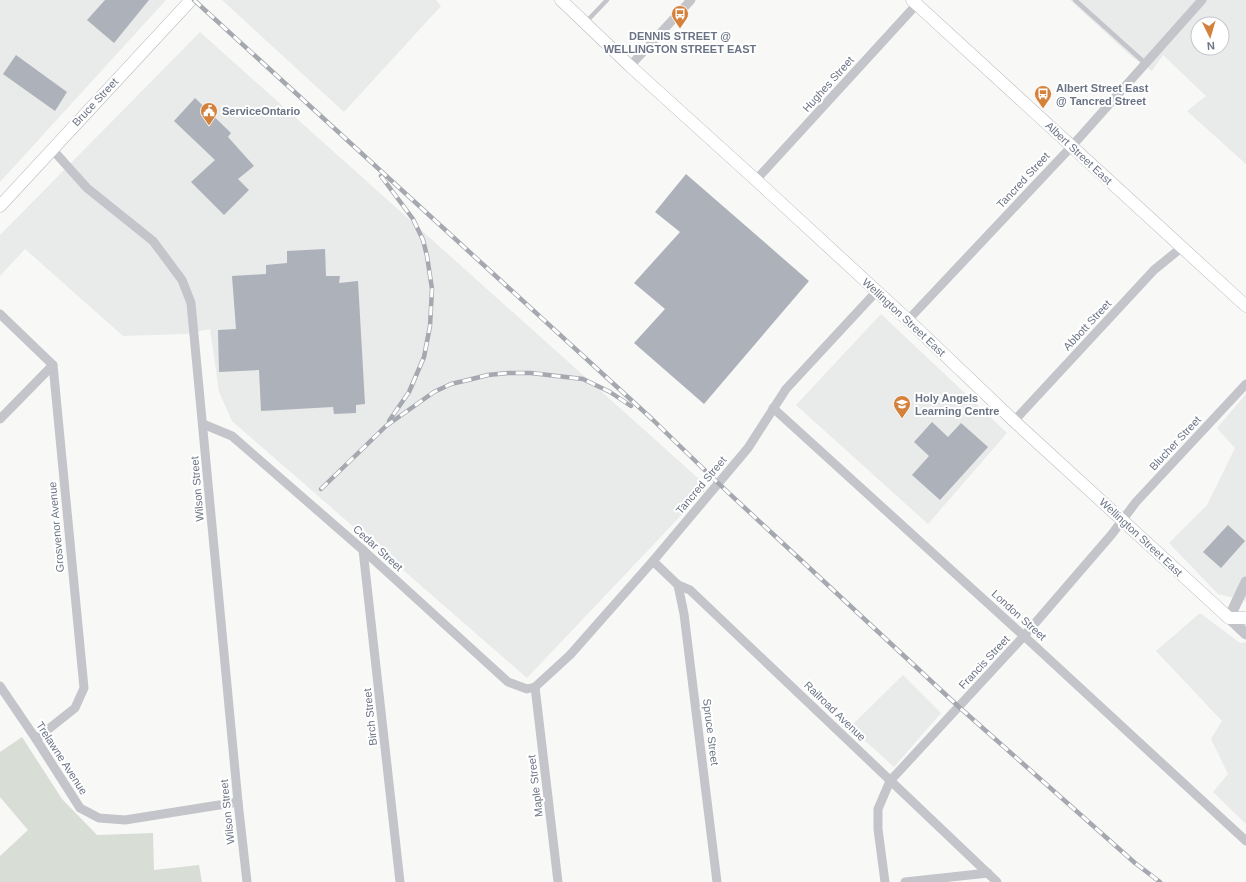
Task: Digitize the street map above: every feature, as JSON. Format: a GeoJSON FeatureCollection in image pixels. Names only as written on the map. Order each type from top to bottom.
{"type":"FeatureCollection","features":[{"type":"Feature","properties":{"kind":"main road","name":"Bruce Street"},"geometry":{"type":"LineString","coordinates":[[0,206],[191,0]]}},
{"type":"Feature","properties":{"kind":"main road","name":"Wellington Street East"},"geometry":{"type":"LineString","coordinates":[[561,0],[586,22],[630,66],[908,320],[1014,421],[1123,519],[1229,618]]}},
{"type":"Feature","properties":{"kind":"main road","name":"Albert Street East"},"geometry":{"type":"LineString","coordinates":[[914,2],[1246,306]]}},
{"type":"Feature","properties":{"kind":"main road"},"geometry":{"type":"LineString","coordinates":[[1229,618],[1246,618]]}},
{"type":"Feature","properties":{"kind":"street"},"geometry":{"type":"LineString","coordinates":[[630,66],[691,0]]}},
{"type":"Feature","properties":{"kind":"street","name":"Tancred Street"},"geometry":{"type":"LineString","coordinates":[[908,320],[1072,146],[1202,0]]}},
{"type":"Feature","properties":{"kind":"street","name":"Hughes Street"},"geometry":{"type":"LineString","coordinates":[[756,180],[914,2]]}},
{"type":"Feature","properties":{"kind":"street","name":"Wilson Street"},"geometry":{"type":"LineString","coordinates":[[52,149],[87,188],[153,241],[182,280],[191,303],[238,802],[247,882]]}},
{"type":"Feature","properties":{"kind":"street","name":"Abbott Street"},"geometry":{"type":"LineString","coordinates":[[1014,421],[1154,270],[1181,248]]}},
{"type":"Feature","properties":{"kind":"street","name":"Tancred Street"},"geometry":{"type":"LineString","coordinates":[[535,687],[570,655],[653,561],[748,448],[786,389],[876,292]]}},
{"type":"Feature","properties":{"kind":"street"},"geometry":{"type":"LineString","coordinates":[[0,314],[53,364],[0,420]]}},
{"type":"Feature","properties":{"kind":"street","name":"Grosvenor Avenue"},"geometry":{"type":"LineString","coordinates":[[36,739],[75,708],[84,688],[53,364]]}},
{"type":"Feature","properties":{"kind":"street","name":"Blucher Street"},"geometry":{"type":"LineString","coordinates":[[1123,519],[1136,502],[1246,384]]}},
{"type":"Feature","properties":{"kind":"street","name":"London Street"},"geometry":{"type":"LineString","coordinates":[[774,408],[1246,841]]}},
{"type":"Feature","properties":{"kind":"street","name":"Cedar Street"},"geometry":{"type":"LineString","coordinates":[[203,424],[232,436],[363,550],[508,682],[527,689],[535,687]]}},
{"type":"Feature","properties":{"kind":"street","name":"Francis Street"},"geometry":{"type":"LineString","coordinates":[[885,882],[878,829],[878,809],[890,781],[1024,636],[1112,534],[1123,519]]}},
{"type":"Feature","properties":{"kind":"street","name":"Birch Street"},"geometry":{"type":"LineString","coordinates":[[363,550],[400,882]]}},
{"type":"Feature","properties":{"kind":"street","name":"Railroad Avenue"},"geometry":{"type":"LineString","coordinates":[[653,561],[678,585],[690,590],[998,882]]}},
{"type":"Feature","properties":{"kind":"street"},"geometry":{"type":"LineString","coordinates":[[1229,618],[1246,582]]}},
{"type":"Feature","properties":{"kind":"street","name":"Spruce Street"},"geometry":{"type":"LineString","coordinates":[[678,585],[684,614],[717,882]]}},
{"type":"Feature","properties":{"kind":"street","name":"Wellington Street East"},"geometry":{"type":"LineString","coordinates":[[1229,618],[1246,634]]}},
{"type":"Feature","properties":{"kind":"street","name":"Trelawne Avenue"},"geometry":{"type":"LineString","coordinates":[[0,686],[80,808],[99,818],[125,820],[238,802]]}},
{"type":"Feature","properties":{"kind":"street","name":"Maple Street"},"geometry":{"type":"LineString","coordinates":[[535,687],[558,882]]}},
{"type":"Feature","properties":{"kind":"street"},"geometry":{"type":"LineString","coordinates":[[905,882],[988,873]]}},
{"type":"Feature","properties":{"kind":"lane"},"geometry":{"type":"LineString","coordinates":[[586,22],[607,0]]}},
{"type":"Feature","properties":{"kind":"lane"},"geometry":{"type":"LineString","coordinates":[[1075,0],[1146,63]]}},
{"type":"Feature","properties":{"kind":"shaded area"},"geometry":{"type":"Polygon","coordinates":[[[0,0],[166,0],[0,182],[0,0]]]}},
{"type":"Feature","properties":{"kind":"shaded area"},"geometry":{"type":"Polygon","coordinates":[[[222,0],[436,0],[441,6],[344,112],[222,0]]]}},
{"type":"Feature","properties":{"kind":"shaded area"},"geometry":{"type":"Polygon","coordinates":[[[1070,0],[1246,0],[1246,164],[1187,111],[1206,96],[1163,55],[1152,71],[1132,57],[1070,0]]]}},
{"type":"Feature","properties":{"kind":"shaded area"},"geometry":{"type":"Polygon","coordinates":[[[200,32],[708,487],[527,678],[232,421],[219,392],[210,329],[186,334],[123,336],[25,249],[0,276],[0,235],[200,32]]]}},
{"type":"Feature","properties":{"kind":"shaded area","name":"Holy Angels Learning Centre"},"geometry":{"type":"Polygon","coordinates":[[[881,314],[1007,433],[928,524],[796,405],[881,314]]]}},
{"type":"Feature","properties":{"kind":"shaded area"},"geometry":{"type":"Polygon","coordinates":[[[1246,394],[1246,601],[1218,594],[1169,543],[1207,505],[1235,448],[1217,428],[1246,394]]]}},
{"type":"Feature","properties":{"kind":"shaded area"},"geometry":{"type":"Polygon","coordinates":[[[1200,613],[1240,643],[1246,642],[1246,824],[1213,792],[1228,774],[1211,739],[1222,721],[1156,651],[1200,613]]]}},
{"type":"Feature","properties":{"kind":"shaded area"},"geometry":{"type":"Polygon","coordinates":[[[903,675],[941,713],[894,767],[850,727],[903,675]]]}},
{"type":"Feature","properties":{"kind":"shaded area"},"geometry":{"type":"Polygon","coordinates":[[[22,737],[62,799],[97,835],[153,833],[154,870],[199,865],[202,882],[0,882],[0,856],[28,830],[0,797],[0,752],[22,737]]]}},
{"type":"Feature","properties":{"kind":"building"},"geometry":{"type":"Polygon","coordinates":[[[105,0],[149,0],[114,43],[87,20],[105,0]]]}},
{"type":"Feature","properties":{"kind":"building"},"geometry":{"type":"Polygon","coordinates":[[[16,55],[67,92],[55,111],[3,74],[16,55]]]}},
{"type":"Feature","properties":{"kind":"building"},"geometry":{"type":"Polygon","coordinates":[[[195,98],[231,133],[228,137],[254,166],[238,179],[249,190],[224,215],[191,182],[215,160],[174,121],[195,98]]]}},
{"type":"Feature","properties":{"kind":"building"},"geometry":{"type":"Polygon","coordinates":[[[686,174],[809,281],[704,404],[634,343],[665,309],[634,283],[680,232],[655,212],[686,174]]]}},
{"type":"Feature","properties":{"kind":"building"},"geometry":{"type":"Polygon","coordinates":[[[325,249],[326,276],[340,276],[339,283],[358,281],[365,404],[356,405],[356,413],[334,414],[333,407],[261,411],[259,370],[219,372],[218,330],[236,329],[232,276],[266,274],[266,265],[287,263],[287,251],[325,249]]]}},
{"type":"Feature","properties":{"kind":"building"},"geometry":{"type":"Polygon","coordinates":[[[932,422],[948,437],[961,423],[988,447],[940,500],[912,475],[929,456],[914,442],[932,422]]]}},
{"type":"Feature","properties":{"kind":"building"},"geometry":{"type":"Polygon","coordinates":[[[1228,525],[1245,541],[1221,568],[1203,552],[1228,525]]]}},
{"type":"Feature","properties":{"kind":"railway"},"geometry":{"type":"LineString","coordinates":[[194,0],[652,419],[718,483],[959,707],[1135,863],[1160,882]]}},
{"type":"Feature","properties":{"kind":"railway"},"geometry":{"type":"LineString","coordinates":[[381,176],[413,219],[423,240],[432,289],[430,326],[424,357],[409,392],[389,421]]}},
{"type":"Feature","properties":{"kind":"railway"},"geometry":{"type":"LineString","coordinates":[[321,489],[386,426],[434,392],[451,384],[488,375],[508,373],[531,373],[583,379],[610,392],[631,406]]}},
{"type":"Feature","properties":{"kind":"place","name":"DENNIS STREET @ WELLINGTON STREET EAST"},"geometry":{"type":"Point","coordinates":[680,29]}},
{"type":"Feature","properties":{"kind":"place","name":"Albert Street East @ Tancred Street"},"geometry":{"type":"Point","coordinates":[1043,109]}},
{"type":"Feature","properties":{"kind":"place","name":"ServiceOntario"},"geometry":{"type":"Point","coordinates":[209,126]}},
{"type":"Feature","properties":{"kind":"place","name":"Holy Angels Learning Centre"},"geometry":{"type":"Point","coordinates":[902,419]}}]}
